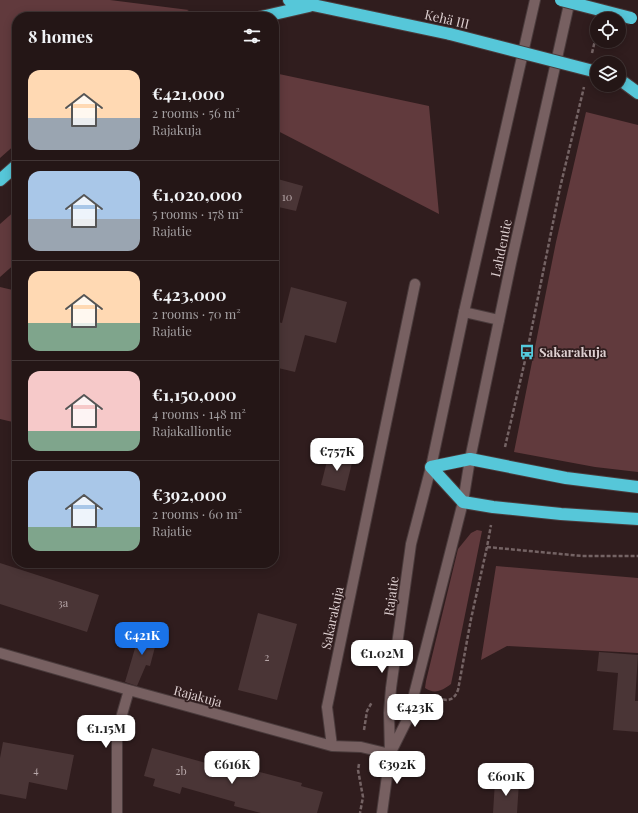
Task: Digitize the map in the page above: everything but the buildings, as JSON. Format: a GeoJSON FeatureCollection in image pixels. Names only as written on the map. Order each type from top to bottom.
{"type":"FeatureCollection","features":[{"type":"Feature","properties":{"kind":"highway","name":"Kehä III"},"geometry":{"type":"LineString","coordinates":[[289,0],[450,34],[590,70]]}},
{"type":"Feature","properties":{"kind":"highway"},"geometry":{"type":"LineString","coordinates":[[561,0],[636,19]]}},
{"type":"Feature","properties":{"kind":"highway"},"geometry":{"type":"LineString","coordinates":[[279,13],[314,5]]}},
{"type":"Feature","properties":{"kind":"highway"},"geometry":{"type":"LineString","coordinates":[[626,81],[638,84]]}},
{"type":"Feature","properties":{"kind":"highway"},"geometry":{"type":"LineString","coordinates":[[626,84],[638,93]]}},
{"type":"Feature","properties":{"kind":"highway"},"geometry":{"type":"LineString","coordinates":[[0,180],[12,169]]}},
{"type":"Feature","properties":{"kind":"highway"},"geometry":{"type":"LineString","coordinates":[[431,467],[470,459],[566,478],[638,487]]}},
{"type":"Feature","properties":{"kind":"highway"},"geometry":{"type":"LineString","coordinates":[[431,467],[463,502],[493,507],[561,514],[638,519]]}},
{"type":"Feature","properties":{"kind":"street","name":"Lahdentie"},"geometry":{"type":"LineString","coordinates":[[431,467],[464,312],[535,0]]}},
{"type":"Feature","properties":{"kind":"street","name":"Lahdentie"},"geometry":{"type":"LineString","coordinates":[[463,502],[470,459],[513,256],[570,0]]}},
{"type":"Feature","properties":{"kind":"street","name":"Sakarakuja"},"geometry":{"type":"LineString","coordinates":[[332,746],[327,707],[415,284]]}},
{"type":"Feature","properties":{"kind":"street"},"geometry":{"type":"LineString","coordinates":[[464,312],[500,320]]}},
{"type":"Feature","properties":{"kind":"street","name":"Rajatie"},"geometry":{"type":"LineString","coordinates":[[382,813],[390,754],[389,713],[391,688],[411,544],[431,467]]}},
{"type":"Feature","properties":{"kind":"street","name":"Rajatie"},"geometry":{"type":"LineString","coordinates":[[390,754],[408,718],[463,502]]}},
{"type":"Feature","properties":{"kind":"street","name":"Rajakuja"},"geometry":{"type":"LineString","coordinates":[[0,653],[332,746],[361,747],[390,754]]}},
{"type":"Feature","properties":{"kind":"street"},"geometry":{"type":"LineString","coordinates":[[117,813],[117,736],[130,690]]}},
{"type":"Feature","properties":{"kind":"path"},"geometry":{"type":"LineString","coordinates":[[592,54],[593,48]]}},
{"type":"Feature","properties":{"kind":"path"},"geometry":{"type":"LineString","coordinates":[[501,466],[527,352],[560,188],[585,84]]}},
{"type":"Feature","properties":{"kind":"path"},"geometry":{"type":"LineString","coordinates":[[414,693],[449,700],[455,697],[458,690],[471,619],[487,547],[493,507]]}},
{"type":"Feature","properties":{"kind":"path"},"geometry":{"type":"LineString","coordinates":[[487,547],[582,556],[638,556]]}},
{"type":"Feature","properties":{"kind":"shaded area"},"geometry":{"type":"Polygon","coordinates":[[[0,0],[110,0],[189,10],[185,12],[12,12],[12,147],[0,158],[0,0]]]}},
{"type":"Feature","properties":{"kind":"shaded area"},"geometry":{"type":"Polygon","coordinates":[[[279,74],[429,106],[439,214],[279,132],[279,74]]]}},
{"type":"Feature","properties":{"kind":"shaded area"},"geometry":{"type":"Polygon","coordinates":[[[586,112],[638,125],[638,472],[595,467],[514,452],[556,242],[586,112]]]}},
{"type":"Feature","properties":{"kind":"shaded area"},"geometry":{"type":"Polygon","coordinates":[[[12,213],[12,266],[0,277],[0,224],[12,213]]]}},
{"type":"Feature","properties":{"kind":"shaded area"},"geometry":{"type":"Polygon","coordinates":[[[0,287],[12,290],[12,422],[0,419],[0,287]]]}},
{"type":"Feature","properties":{"kind":"shaded area"},"geometry":{"type":"Polygon","coordinates":[[[477,530],[482,531],[451,684],[442,690],[432,691],[425,688],[426,681],[458,549],[471,533],[477,530]]]}},
{"type":"Feature","properties":{"kind":"shaded area"},"geometry":{"type":"Polygon","coordinates":[[[496,566],[638,578],[638,653],[507,646],[481,660],[496,566]]]}},
{"type":"Feature","properties":{"kind":"place","name":"Sakarakuja"},"geometry":{"type":"Point","coordinates":[527,352]}}]}
